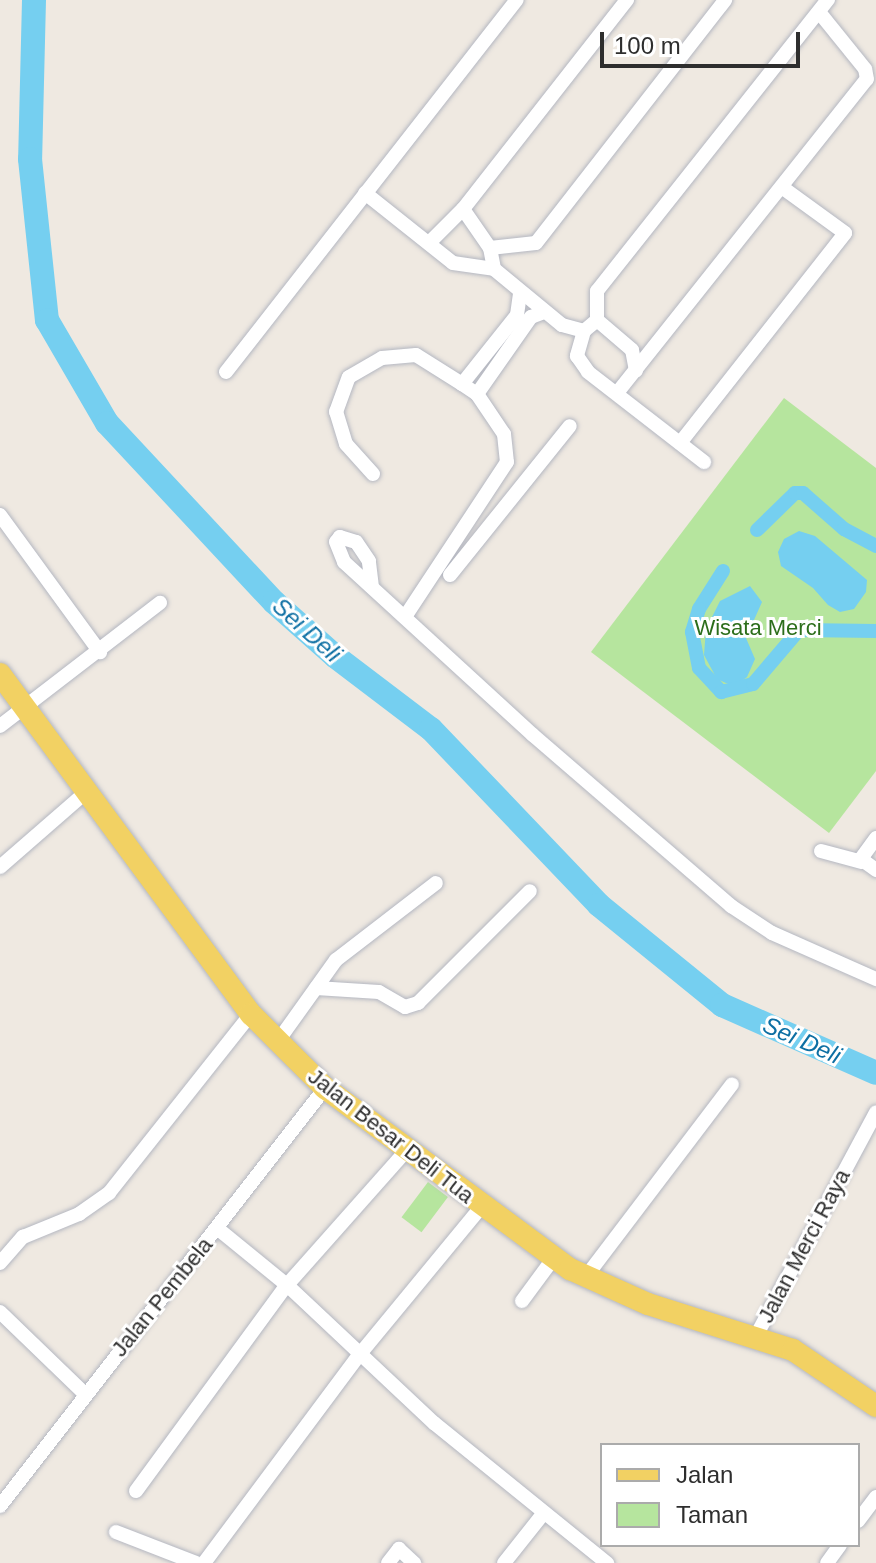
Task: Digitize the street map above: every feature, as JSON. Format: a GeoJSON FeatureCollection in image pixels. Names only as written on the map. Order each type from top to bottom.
{"type":"FeatureCollection","features":[{"type":"Feature","properties":{"kind":"main road","name":"Jalan Besar Deli Tua"},"geometry":{"type":"LineString","coordinates":[[0,674],[84,794],[251,1014],[325,1088],[405,1152],[553,1259],[585,1278],[807,1356],[876,1406]]}},
{"type":"Feature","properties":{"kind":"street"},"geometry":{"type":"LineString","coordinates":[[226,372],[517,0]]}},
{"type":"Feature","properties":{"kind":"street"},"geometry":{"type":"LineString","coordinates":[[429,243],[463,209],[627,0]]}},
{"type":"Feature","properties":{"kind":"street"},"geometry":{"type":"LineString","coordinates":[[490,248],[536,243],[725,0]]}},
{"type":"Feature","properties":{"kind":"street"},"geometry":{"type":"LineString","coordinates":[[617,393],[636,371],[783,188],[867,79],[865,69],[823,6],[597,291],[597,320],[632,350],[636,371]]}},
{"type":"Feature","properties":{"kind":"street"},"geometry":{"type":"LineString","coordinates":[[680,443],[845,233],[783,188]]}},
{"type":"Feature","properties":{"kind":"street"},"geometry":{"type":"LineString","coordinates":[[365,193],[453,263],[494,269]]}},
{"type":"Feature","properties":{"kind":"street"},"geometry":{"type":"LineString","coordinates":[[463,209],[490,248],[494,269],[520,294],[562,325],[584,331]]}},
{"type":"Feature","properties":{"kind":"street"},"geometry":{"type":"LineString","coordinates":[[462,384],[517,315],[520,294]]}},
{"type":"Feature","properties":{"kind":"street"},"geometry":{"type":"LineString","coordinates":[[477,394],[531,317],[544,312]]}},
{"type":"Feature","properties":{"kind":"street"},"geometry":{"type":"LineString","coordinates":[[597,320],[584,331],[577,356],[588,372],[704,462]]}},
{"type":"Feature","properties":{"kind":"street"},"geometry":{"type":"LineString","coordinates":[[373,474],[346,444],[336,412],[349,377],[382,358],[416,355],[477,394],[504,434],[507,462],[406,615]]}},
{"type":"Feature","properties":{"kind":"street"},"geometry":{"type":"LineString","coordinates":[[450,575],[570,426]]}},
{"type":"Feature","properties":{"kind":"street"},"geometry":{"type":"LineString","coordinates":[[507,462],[531,475]]}},
{"type":"Feature","properties":{"kind":"street"},"geometry":{"type":"LineString","coordinates":[[0,515],[100,652]]}},
{"type":"Feature","properties":{"kind":"street"},"geometry":{"type":"LineString","coordinates":[[458,533],[474,546]]}},
{"type":"Feature","properties":{"kind":"street"},"geometry":{"type":"LineString","coordinates":[[372,587],[731,906],[772,933],[876,979]]}},
{"type":"Feature","properties":{"kind":"street"},"geometry":{"type":"LineString","coordinates":[[0,726],[23,704],[100,652],[160,603]]}},
{"type":"Feature","properties":{"kind":"street"},"geometry":{"type":"LineString","coordinates":[[0,867],[84,794]]}},
{"type":"Feature","properties":{"kind":"street"},"geometry":{"type":"LineString","coordinates":[[862,862],[876,838]]}},
{"type":"Feature","properties":{"kind":"street"},"geometry":{"type":"LineString","coordinates":[[821,851],[862,862],[876,870]]}},
{"type":"Feature","properties":{"kind":"street"},"geometry":{"type":"LineString","coordinates":[[278,1041],[336,960],[436,883]]}},
{"type":"Feature","properties":{"kind":"street"},"geometry":{"type":"LineString","coordinates":[[316,988],[379,992],[405,1007],[418,1003],[530,891]]}},
{"type":"Feature","properties":{"kind":"street"},"geometry":{"type":"LineString","coordinates":[[0,1263],[23,1237],[79,1214],[109,1193],[251,1014]]}},
{"type":"Feature","properties":{"kind":"street"},"geometry":{"type":"LineString","coordinates":[[585,1278],[732,1084]]}},
{"type":"Feature","properties":{"kind":"street","name":"Jalan Pembela"},"geometry":{"type":"LineString","coordinates":[[0,1506],[84,1393],[325,1088]]}},
{"type":"Feature","properties":{"kind":"street","name":"Jalan Merci Raya"},"geometry":{"type":"LineString","coordinates":[[755,1338],[874,1115]]}},
{"type":"Feature","properties":{"kind":"street"},"geometry":{"type":"LineString","coordinates":[[136,1491],[287,1285],[405,1152]]}},
{"type":"Feature","properties":{"kind":"street"},"geometry":{"type":"LineString","coordinates":[[204,1563],[360,1354],[481,1207]]}},
{"type":"Feature","properties":{"kind":"street"},"geometry":{"type":"LineString","coordinates":[[217,1228],[287,1285],[360,1354],[543,1514],[607,1563]]}},
{"type":"Feature","properties":{"kind":"street"},"geometry":{"type":"LineString","coordinates":[[522,1301],[553,1259]]}},
{"type":"Feature","properties":{"kind":"street"},"geometry":{"type":"LineString","coordinates":[[0,1312],[84,1393]]}},
{"type":"Feature","properties":{"kind":"street"},"geometry":{"type":"LineString","coordinates":[[860,1518],[876,1497]]}},
{"type":"Feature","properties":{"kind":"street"},"geometry":{"type":"LineString","coordinates":[[504,1563],[543,1514]]}},
{"type":"Feature","properties":{"kind":"street"},"geometry":{"type":"LineString","coordinates":[[116,1532],[196,1563]]}},
{"type":"Feature","properties":{"kind":"street"},"geometry":{"type":"LineString","coordinates":[[388,1563],[399,1549],[414,1563]]}},
{"type":"Feature","properties":{"kind":"green space","name":"Wisata Merci"},"geometry":{"type":"Polygon","coordinates":[[[784,398],[876,468],[876,771],[829,833],[591,652],[784,398]]]}},
{"type":"Feature","properties":{"kind":"green space"},"geometry":{"type":"Polygon","coordinates":[[[428,1182],[448,1197],[421,1232],[402,1217],[428,1182]]]}},
{"type":"Feature","properties":{"kind":"water"},"geometry":{"type":"Polygon","coordinates":[[[799,531],[815,536],[867,580],[866,592],[854,609],[840,612],[828,605],[813,588],[781,566],[778,552],[784,539],[799,531]]]}},
{"type":"Feature","properties":{"kind":"water"},"geometry":{"type":"Polygon","coordinates":[[[750,586],[762,602],[746,638],[755,659],[747,677],[737,684],[726,683],[717,679],[704,655],[706,629],[720,601],[750,586]]]}},
{"type":"Feature","properties":{"kind":"waterway","name":"Sei Deli"},"geometry":{"type":"LineString","coordinates":[[34,0],[30,159],[47,320],[107,423],[274,602],[336,657],[431,729],[599,905],[722,1005],[876,1073]]}},
{"type":"Feature","properties":{"kind":"waterway"},"geometry":{"type":"LineString","coordinates":[[757,530],[795,493],[803,493],[844,529],[876,546]]}},
{"type":"Feature","properties":{"kind":"waterway"},"geometry":{"type":"LineString","coordinates":[[723,571],[699,609],[692,632],[699,668],[721,692],[753,684],[799,630],[876,631]]}}]}
